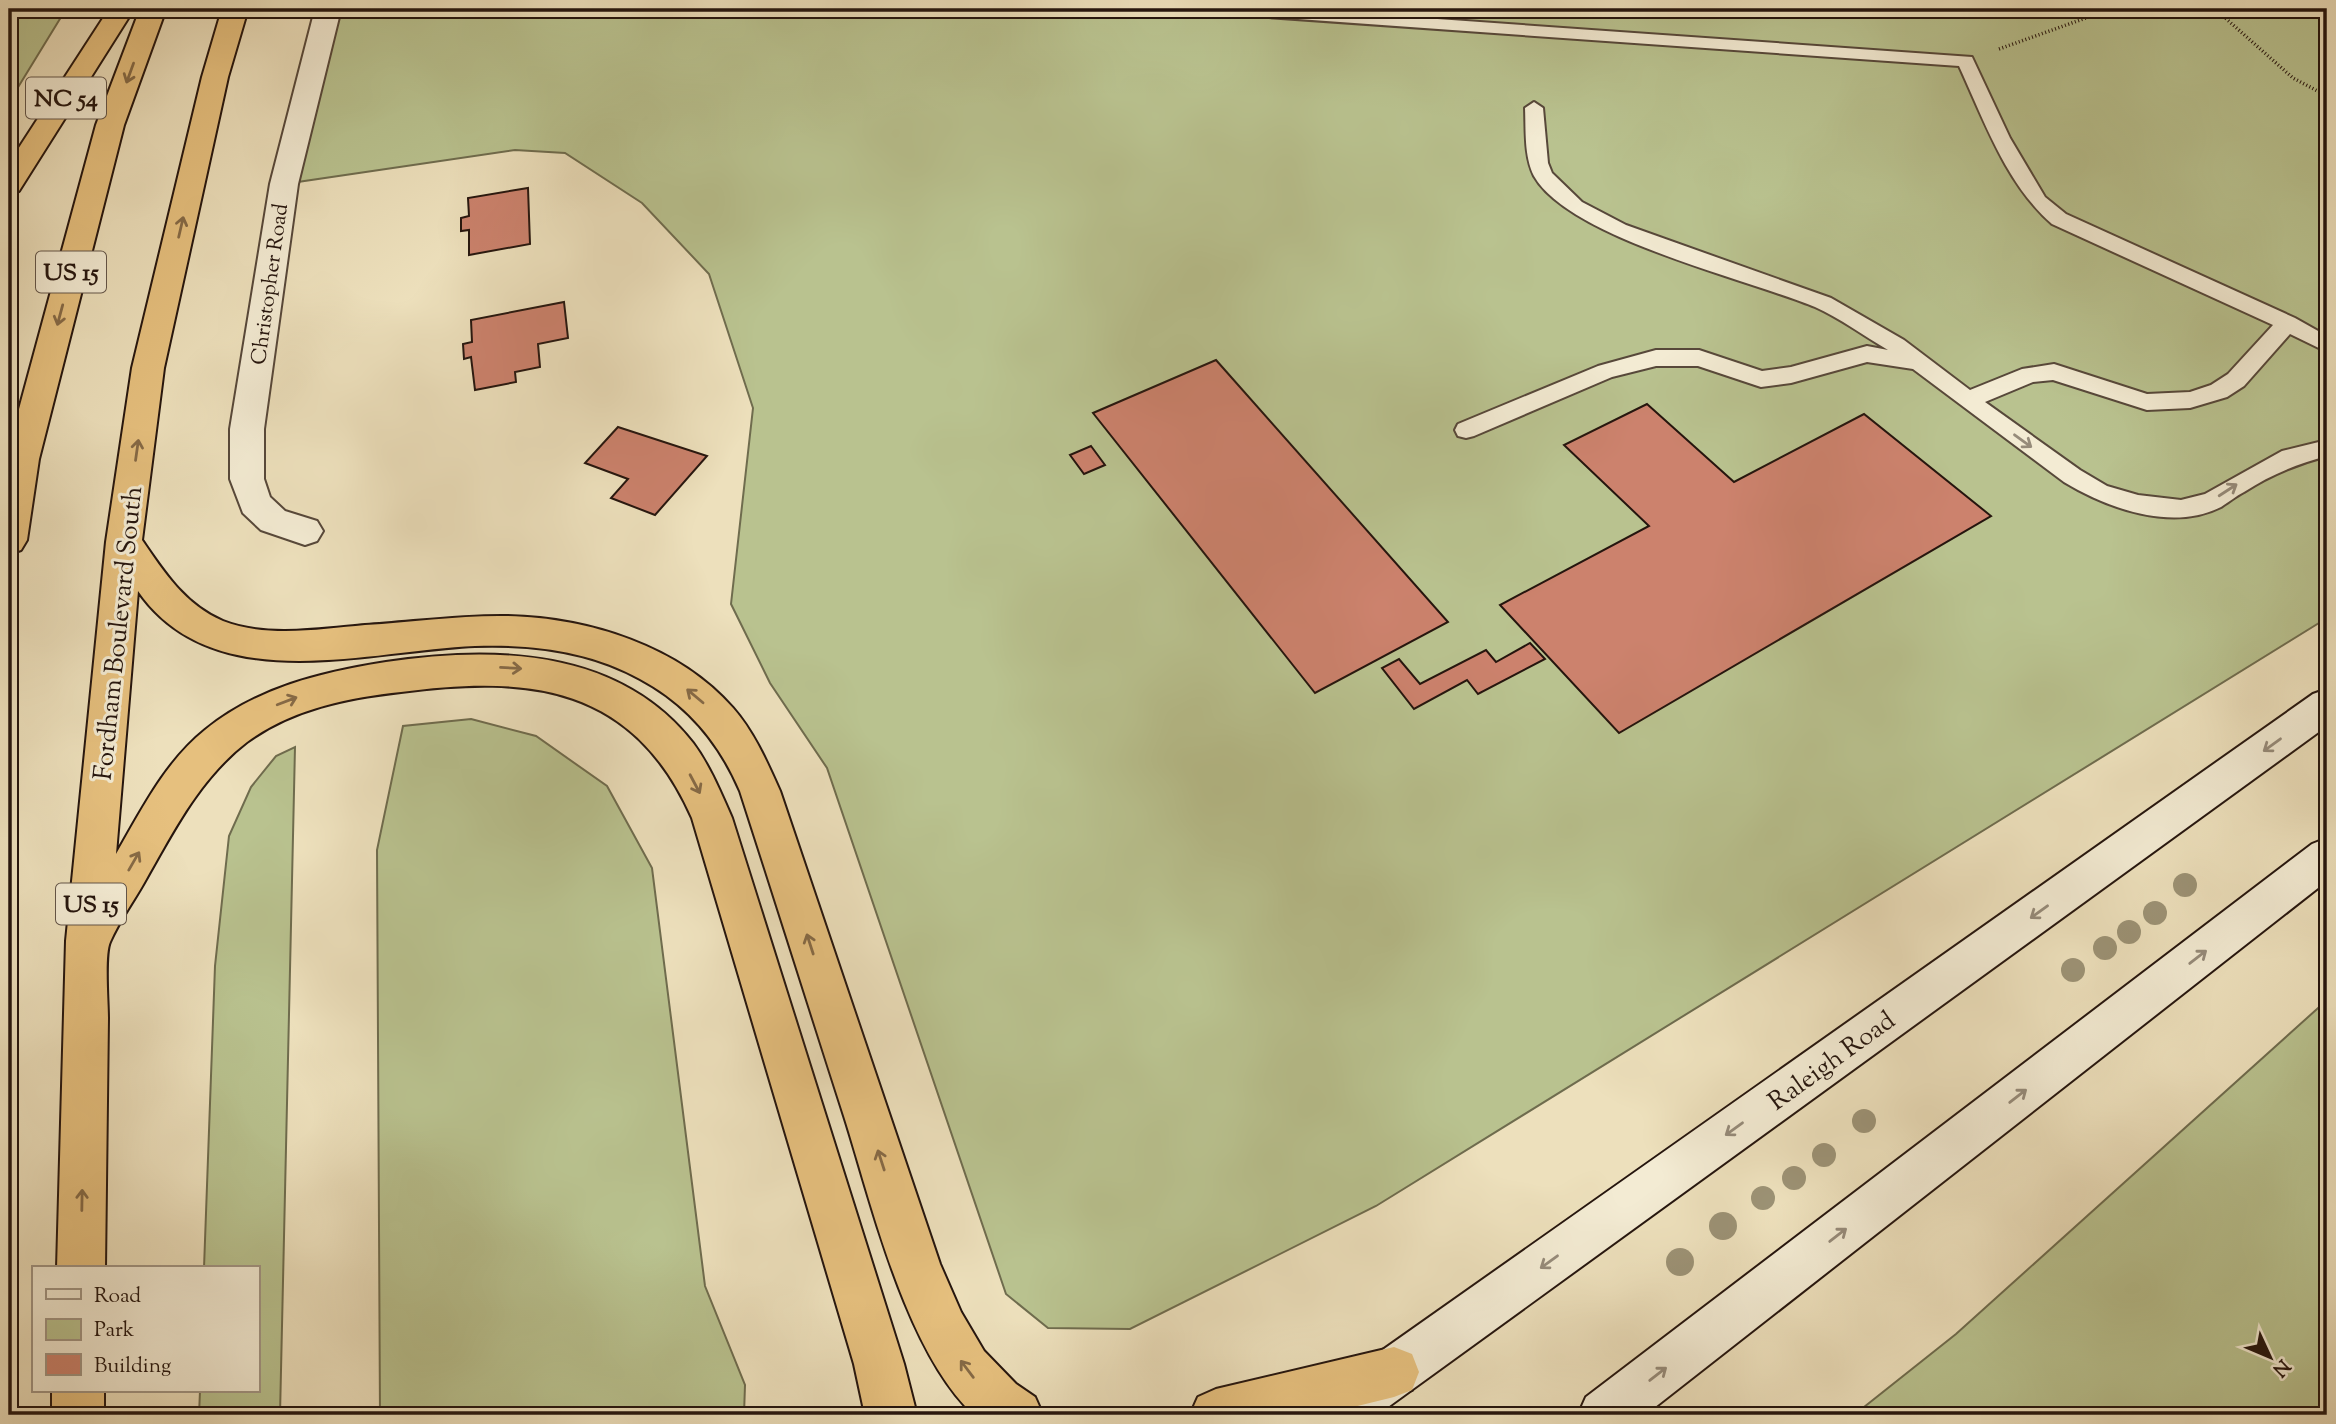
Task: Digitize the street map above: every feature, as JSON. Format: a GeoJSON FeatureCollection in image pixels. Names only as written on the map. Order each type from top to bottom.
{"type":"FeatureCollection","features":[{"type":"Feature","properties":{"kind":"highway","name":"NC 54"},"geometry":{"type":"LineString","coordinates":[[9,186],[121,9]]}},
{"type":"Feature","properties":{"kind":"highway","name":"US 15"},"geometry":{"type":"LineString","coordinates":[[9,540],[22,459],[110,125],[153,9]]}},
{"type":"Feature","properties":{"kind":"highway","name":"Fordham Boulevard South"},"geometry":{"type":"LineString","coordinates":[[81,1266],[87,941],[124,541],[148,368],[215,77],[235,9]]}},
{"type":"Feature","properties":{"kind":"highway"},"geometry":{"type":"LineString","coordinates":[[124,541],[169,605],[211,632],[241,642],[305,646],[479,631],[556,635],[590,642],[654,667],[702,702],[732,736],[760,791],[916,1266],[940,1322],[961,1362],[977,1383],[1017,1415]]}},
{"type":"Feature","properties":{"kind":"highway"},"geometry":{"type":"LineString","coordinates":[[87,941],[167,804],[192,769],[218,742],[264,711],[290,699],[352,683],[446,670],[524,669],[559,675],[597,688],[655,730],[678,754],[697,785],[712,818],[880,1364],[891,1415]]}},
{"type":"Feature","properties":{"kind":"highway"},"geometry":{"type":"LineString","coordinates":[[1216,1415],[1394,1372]]}},
{"type":"Feature","properties":{"kind":"highway"},"geometry":{"type":"LineString","coordinates":[[78,1392],[78,1415]]}},
{"type":"Feature","properties":{"kind":"main road","name":"Christopher Road"},"geometry":{"type":"LineString","coordinates":[[305,531],[273,521],[255,504],[247,479],[247,429],[284,184],[328,9]]}},
{"type":"Feature","properties":{"kind":"main road","name":"Raleigh Road"},"geometry":{"type":"LineString","coordinates":[[1334,1415],[2327,705]]}},
{"type":"Feature","properties":{"kind":"main road"},"geometry":{"type":"LineString","coordinates":[[1604,1415],[2327,857]]}},
{"type":"Feature","properties":{"kind":"lane"},"geometry":{"type":"LineString","coordinates":[[1226,9],[1966,61],[2001,138],[2038,201],[2059,219],[2287,323],[2327,345]]}},
{"type":"Feature","properties":{"kind":"lane"},"geometry":{"type":"LineString","coordinates":[[1534,108],[1538,163],[1544,176],[1575,206],[1619,230],[1824,303],[1896,345],[2071,476],[2099,492],[2138,504],[2181,509],[2212,501],[2236,485],[2290,457],[2327,448]]}},
{"type":"Feature","properties":{"kind":"lane"},"geometry":{"type":"LineString","coordinates":[[1968,400],[2030,374],[2054,372],[2147,402],[2190,400],[2219,391],[2235,380],[2287,323]]}},
{"type":"Feature","properties":{"kind":"lane"},"geometry":{"type":"LineString","coordinates":[[1466,429],[1606,371],[1656,358],[1699,358],[1761,379],[1791,375],[1867,354],[1920,363]]}},
{"type":"Feature","properties":{"kind":"path"},"geometry":{"type":"LineString","coordinates":[[1966,61],[2097,14],[2223,16],[2243,9]]}},
{"type":"Feature","properties":{"kind":"path"},"geometry":{"type":"LineString","coordinates":[[2223,16],[2293,78],[2327,96]]}},
{"type":"Feature","properties":{"kind":"green space"},"geometry":{"type":"Polygon","coordinates":[[[9,9],[66,9],[9,102],[9,9]]]}},
{"type":"Feature","properties":{"kind":"green space"},"geometry":{"type":"Polygon","coordinates":[[[328,9],[2327,9],[2327,618],[1376,1206],[1130,1329],[1048,1328],[1006,1294],[827,768],[770,683],[731,604],[753,408],[709,274],[642,203],[565,153],[515,150],[284,184],[328,9]]]}},
{"type":"Feature","properties":{"kind":"green space"},"geometry":{"type":"Polygon","coordinates":[[[471,719],[536,736],[607,786],[652,868],[705,1286],[745,1385],[744,1415],[380,1415],[377,850],[403,726],[471,719]]]}},
{"type":"Feature","properties":{"kind":"green space"},"geometry":{"type":"Polygon","coordinates":[[[295,747],[280,1415],[199,1415],[200,1392],[259,1392],[259,1266],[204,1266],[215,966],[229,836],[251,787],[276,756],[295,747]]]}},
{"type":"Feature","properties":{"kind":"green space"},"geometry":{"type":"Polygon","coordinates":[[[2327,1000],[2327,1415],[1854,1415],[1956,1334],[2327,1000]]]}},
{"type":"Feature","properties":{"kind":"building"},"geometry":{"type":"Polygon","coordinates":[[[528,188],[530,244],[469,255],[469,230],[461,231],[461,218],[469,216],[468,198],[528,188]]]}},
{"type":"Feature","properties":{"kind":"building"},"geometry":{"type":"Polygon","coordinates":[[[564,302],[568,338],[538,344],[540,367],[515,372],[516,382],[475,390],[471,357],[464,359],[463,344],[472,342],[471,320],[564,302]]]}},
{"type":"Feature","properties":{"kind":"building"},"geometry":{"type":"Polygon","coordinates":[[[1216,360],[1448,622],[1315,693],[1093,413],[1216,360]]]}},
{"type":"Feature","properties":{"kind":"building"},"geometry":{"type":"Polygon","coordinates":[[[1647,404],[1734,482],[1864,414],[1991,516],[1619,733],[1500,605],[1649,526],[1564,445],[1647,404]]]}},
{"type":"Feature","properties":{"kind":"building"},"geometry":{"type":"Polygon","coordinates":[[[618,427],[707,456],[655,515],[611,498],[628,479],[585,463],[618,427]]]}},
{"type":"Feature","properties":{"kind":"building"},"geometry":{"type":"Polygon","coordinates":[[[1091,446],[1105,465],[1084,474],[1070,455],[1091,446]]]}},
{"type":"Feature","properties":{"kind":"building"},"geometry":{"type":"Polygon","coordinates":[[[1530,643],[1545,659],[1478,694],[1467,680],[1414,709],[1382,668],[1399,659],[1420,684],[1486,650],[1496,662],[1530,643]]]}}]}
